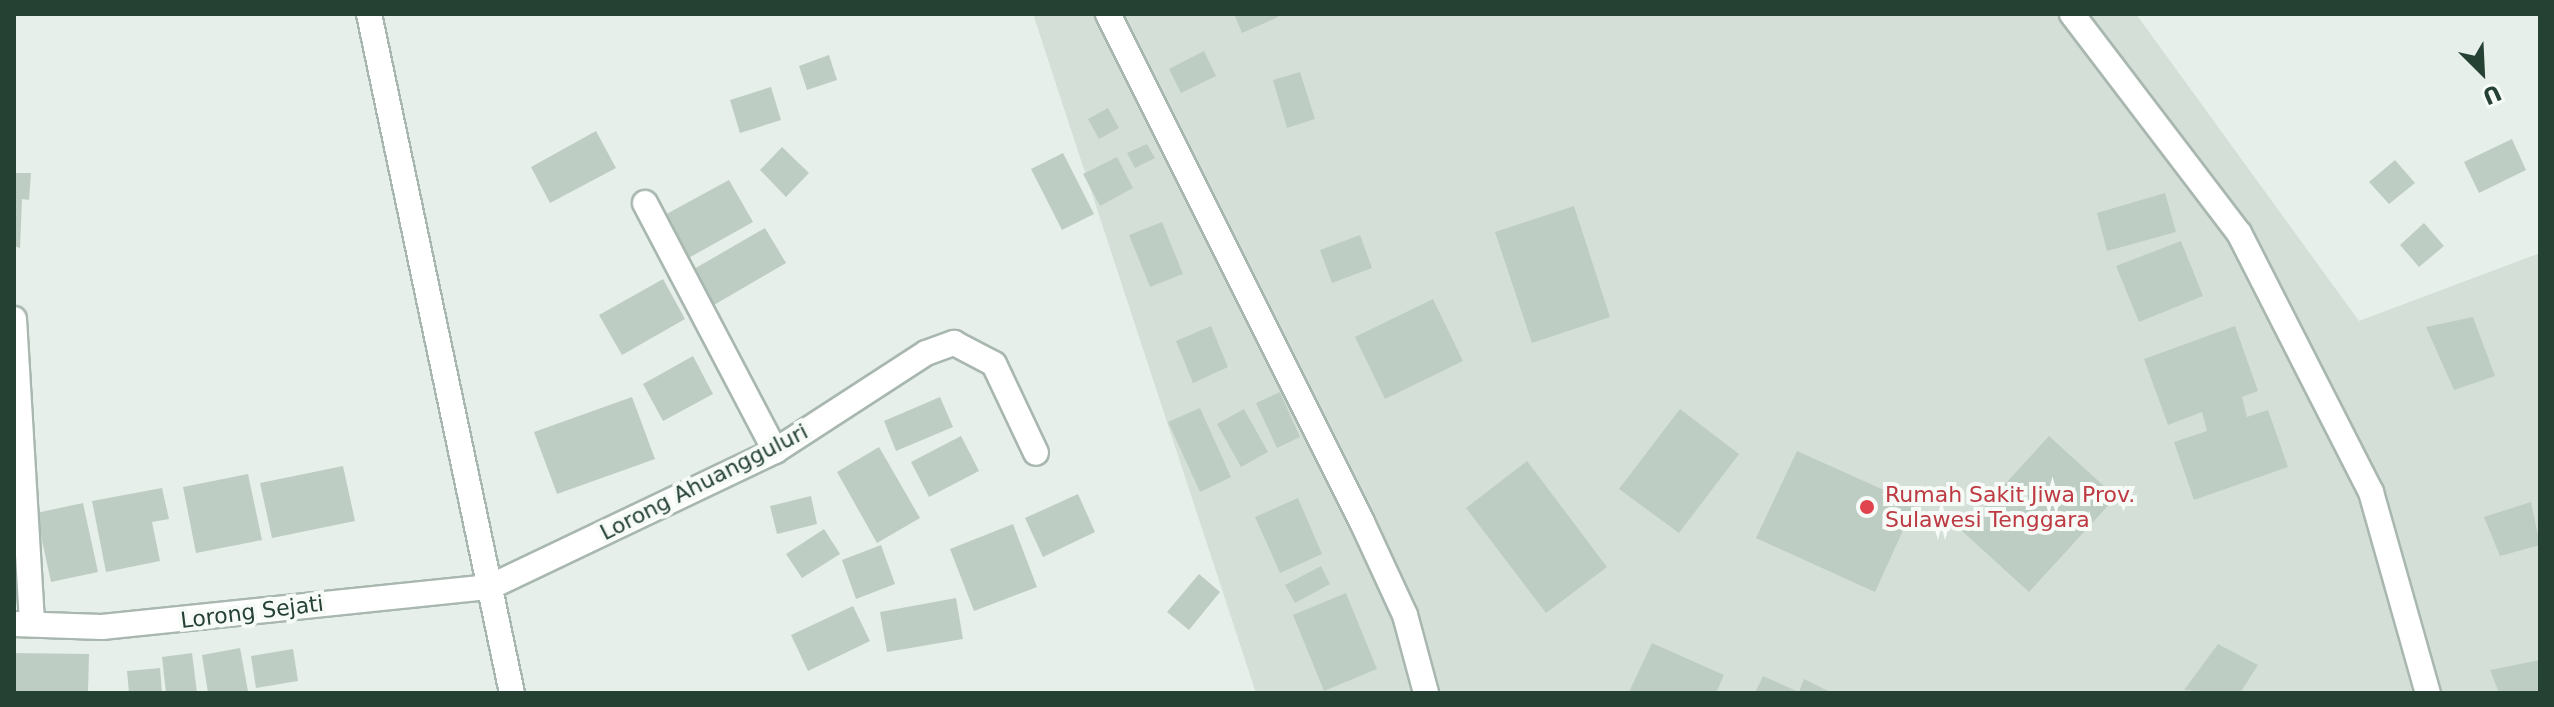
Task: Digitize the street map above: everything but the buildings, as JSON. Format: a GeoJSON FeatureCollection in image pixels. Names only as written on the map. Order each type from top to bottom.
{"type":"FeatureCollection","features":[{"type":"Feature","properties":{"kind":"street"},"geometry":{"type":"LineString","coordinates":[[369,14],[512,693]]}},
{"type":"Feature","properties":{"kind":"street"},"geometry":{"type":"LineString","coordinates":[[1108,14],[1362,522],[1405,615],[1426,693]]}},
{"type":"Feature","properties":{"kind":"street"},"geometry":{"type":"LineString","coordinates":[[2072,14],[2239,233],[2371,492],[2428,693]]}},
{"type":"Feature","properties":{"kind":"street"},"geometry":{"type":"LineString","coordinates":[[645,203],[775,451]]}},
{"type":"Feature","properties":{"kind":"street"},"geometry":{"type":"LineString","coordinates":[[14,319],[23,623]]}},
{"type":"Feature","properties":{"kind":"street","name":"Lorong Ahuangguluri"},"geometry":{"type":"LineString","coordinates":[[490,587],[775,451],[926,353],[954,343],[994,364],[1036,453]]}},
{"type":"Feature","properties":{"kind":"street","name":"Lorong Sejati"},"geometry":{"type":"LineString","coordinates":[[23,623],[102,627],[490,587]]}},
{"type":"Feature","properties":{"kind":"shaded area","name":"Rumah Sakit Jiwa Prov. Sulawesi Tenggara"},"geometry":{"type":"Polygon","coordinates":[[[1033,14],[2136,14],[2359,321],[2540,253],[2540,693],[1256,693],[1033,14]]]}},
{"type":"Feature","properties":{"kind":"place","name":"Rumah Sakit Jiwa Prov. Sulawesi Tenggara"},"geometry":{"type":"Point","coordinates":[1867,507]}}]}
